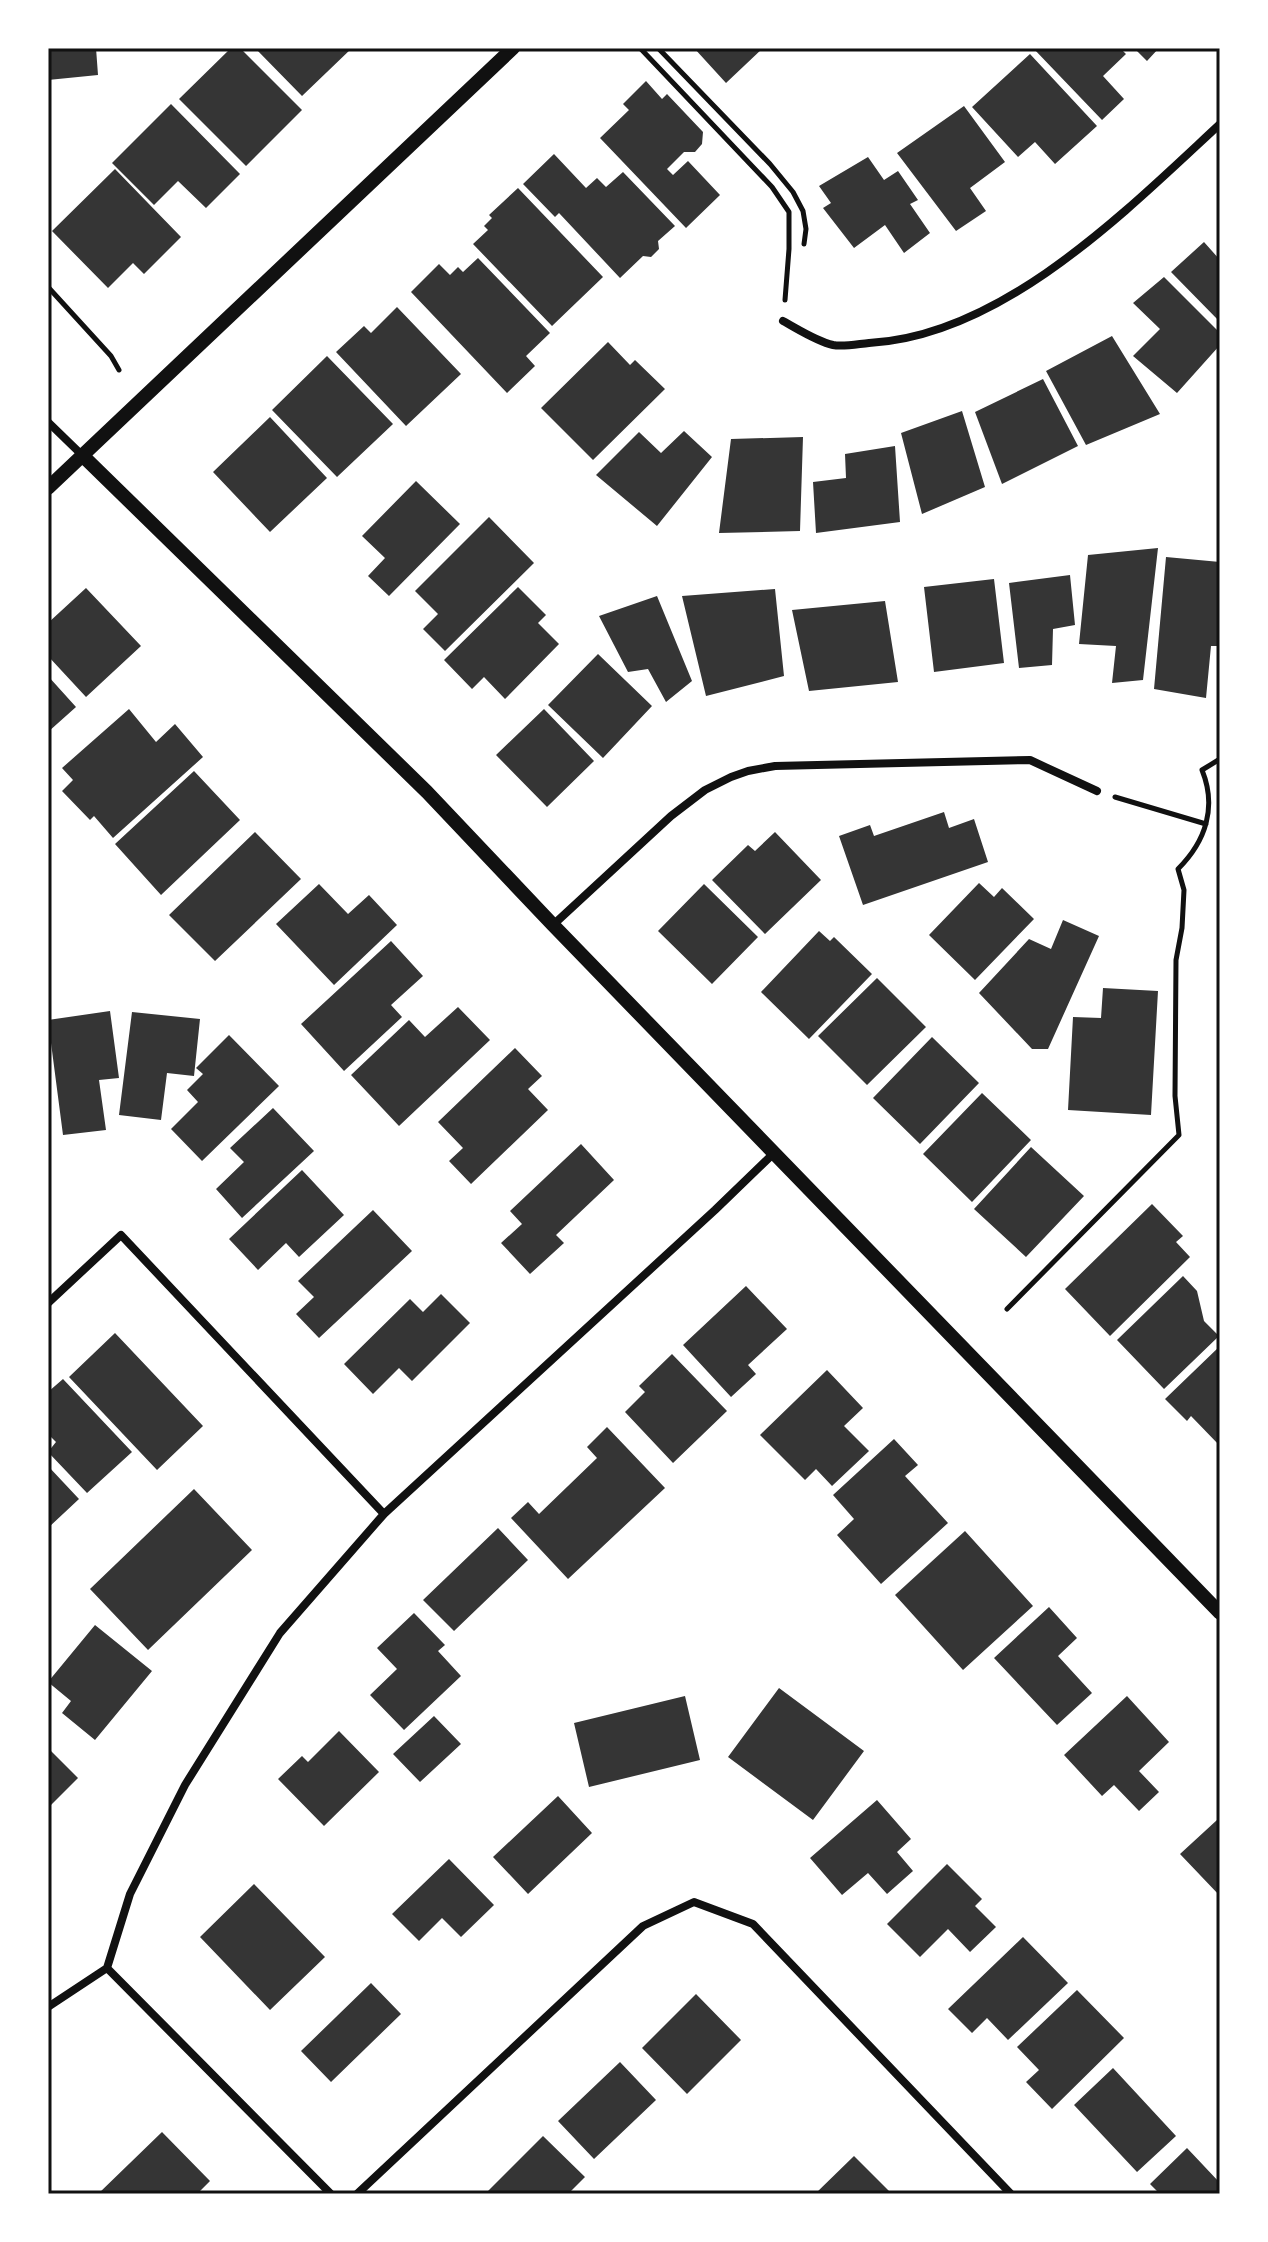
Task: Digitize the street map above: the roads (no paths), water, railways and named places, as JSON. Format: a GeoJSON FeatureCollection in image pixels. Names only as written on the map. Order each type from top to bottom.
{"type":"FeatureCollection","features":[{"type":"Feature","properties":{"kind":"street"},"geometry":{"type":"LineString","coordinates":[[48,488],[513,48]]}},
{"type":"Feature","properties":{"kind":"street"},"geometry":{"type":"LineString","coordinates":[[783,321],[834,345],[883,343],[961,320],[1030,282],[1105,230],[1220,124]]}},
{"type":"Feature","properties":{"kind":"street"},"geometry":{"type":"LineString","coordinates":[[48,422],[427,792],[1220,1613]]}},
{"type":"Feature","properties":{"kind":"street"},"geometry":{"type":"LineString","coordinates":[[553,925],[671,816],[705,790],[748,771],[775,766],[1030,760],[1097,791]]}},
{"type":"Feature","properties":{"kind":"street"},"geometry":{"type":"LineString","coordinates":[[48,2007],[107,1968],[130,1894],[185,1785],[280,1633],[384,1514],[774,1153]]}},
{"type":"Feature","properties":{"kind":"street"},"geometry":{"type":"LineString","coordinates":[[48,1303],[121,1235],[384,1514]]}},
{"type":"Feature","properties":{"kind":"street"},"geometry":{"type":"LineString","coordinates":[[357,2194],[643,1926],[694,1902],[753,1924],[1011,2194]]}},
{"type":"Feature","properties":{"kind":"street"},"geometry":{"type":"LineString","coordinates":[[107,1968],[331,2194]]}}]}
